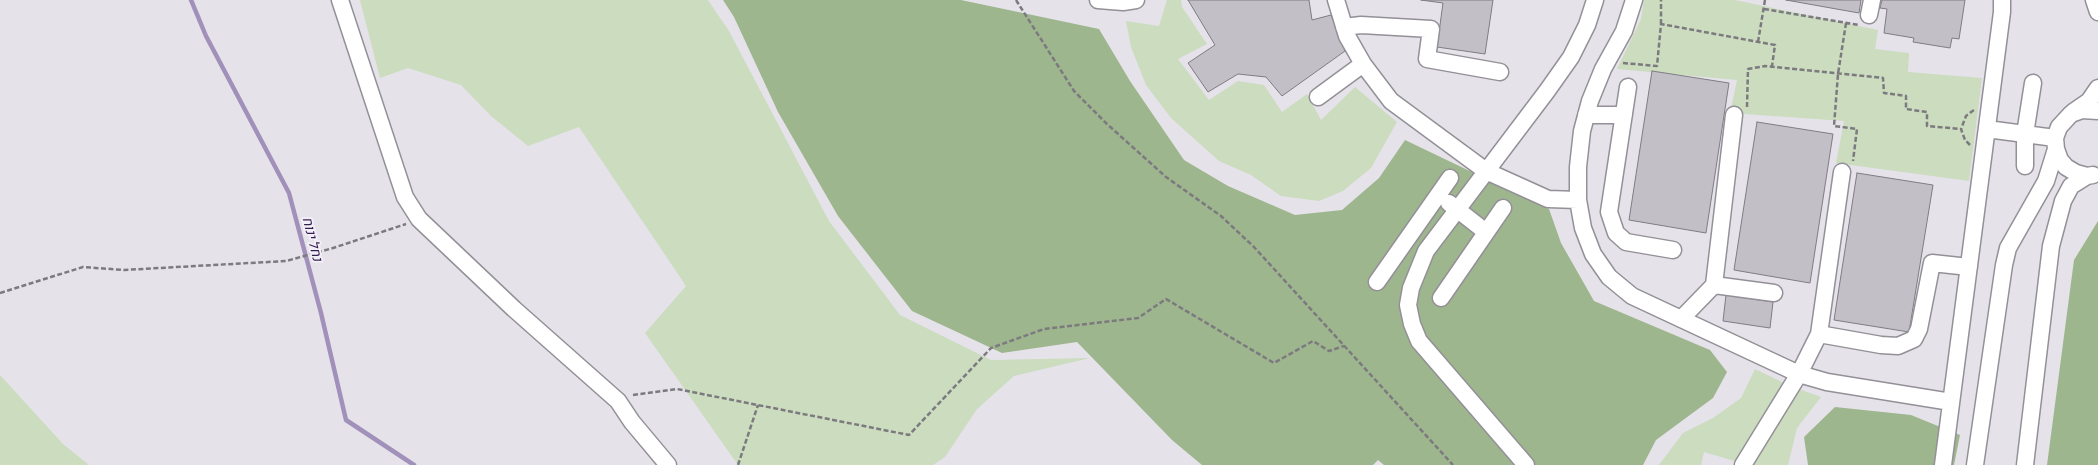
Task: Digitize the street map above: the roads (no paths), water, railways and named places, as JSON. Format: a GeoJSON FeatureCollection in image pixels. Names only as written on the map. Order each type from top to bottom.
{"type":"FeatureCollection","features":[{"type":"Feature","properties":{"kind":"street"},"geometry":{"type":"LineString","coordinates":[[340,0],[406,197],[419,219],[514,309],[618,401],[632,422],[668,465]]}},
{"type":"Feature","properties":{"kind":"street"},"geometry":{"type":"LineString","coordinates":[[1098,0],[1123,2],[1136,0]]}},
{"type":"Feature","properties":{"kind":"street"},"geometry":{"type":"LineString","coordinates":[[1336,0],[1344,27],[1362,64],[1391,101],[1486,171],[1548,199],[1578,200]]}},
{"type":"Feature","properties":{"kind":"street"},"geometry":{"type":"LineString","coordinates":[[1526,465],[1419,341],[1412,324],[1408,305],[1411,288],[1426,251],[1571,57],[1587,25],[1596,0]]}},
{"type":"Feature","properties":{"kind":"street"},"geometry":{"type":"LineString","coordinates":[[1634,0],[1624,31],[1607,62],[1590,101],[1582,131],[1578,167],[1578,200],[1583,228],[1593,254],[1609,277],[1632,296],[1799,374],[1828,382],[1952,402]]}},
{"type":"Feature","properties":{"kind":"street"},"geometry":{"type":"LineString","coordinates":[[1943,465],[2002,12],[2002,0]]}},
{"type":"Feature","properties":{"kind":"street"},"geometry":{"type":"LineString","coordinates":[[2094,0],[2098,12]]}},
{"type":"Feature","properties":{"kind":"street"},"geometry":{"type":"LineString","coordinates":[[1344,27],[1361,25],[1431,29],[1427,58],[1500,72]]}},
{"type":"Feature","properties":{"kind":"street"},"geometry":{"type":"LineString","coordinates":[[1318,97],[1362,64]]}},
{"type":"Feature","properties":{"kind":"street"},"geometry":{"type":"LineString","coordinates":[[2025,166],[2025,134],[2033,83]]}},
{"type":"Feature","properties":{"kind":"street"},"geometry":{"type":"LineString","coordinates":[[1628,87],[1609,212],[1616,233],[1626,242],[1674,250]]}},
{"type":"Feature","properties":{"kind":"street"},"geometry":{"type":"LineString","coordinates":[[1974,465],[2008,248],[2052,167],[2059,127],[2071,114],[2088,101],[2098,88]]}},
{"type":"Feature","properties":{"kind":"street"},"geometry":{"type":"LineString","coordinates":[[2071,114],[2082,110],[2098,111]]}},
{"type":"Feature","properties":{"kind":"street"},"geometry":{"type":"LineString","coordinates":[[1586,115],[1624,115]]}},
{"type":"Feature","properties":{"kind":"street"},"geometry":{"type":"LineString","coordinates":[[1681,319],[1714,285],[1734,115]]}},
{"type":"Feature","properties":{"kind":"street"},"geometry":{"type":"LineString","coordinates":[[1987,129],[2025,134],[2056,144],[2066,167],[2076,174],[2093,175]]}},
{"type":"Feature","properties":{"kind":"street"},"geometry":{"type":"LineString","coordinates":[[1743,465],[1799,374],[1819,334],[1842,172]]}},
{"type":"Feature","properties":{"kind":"street"},"geometry":{"type":"LineString","coordinates":[[2025,465],[2051,246],[2063,201],[2071,186],[2093,175]]}},
{"type":"Feature","properties":{"kind":"street"},"geometry":{"type":"LineString","coordinates":[[1377,282],[1450,178]]}},
{"type":"Feature","properties":{"kind":"street"},"geometry":{"type":"LineString","coordinates":[[1438,195],[1486,232]]}},
{"type":"Feature","properties":{"kind":"street"},"geometry":{"type":"LineString","coordinates":[[1441,298],[1503,208]]}},
{"type":"Feature","properties":{"kind":"street"},"geometry":{"type":"LineString","coordinates":[[1819,334],[1898,346],[1914,339],[1919,329],[1932,263],[1969,267]]}},
{"type":"Feature","properties":{"kind":"street"},"geometry":{"type":"LineString","coordinates":[[1714,285],[1774,293]]}},
{"type":"Feature","properties":{"kind":"waterway","name":"נחל ינוח"},"geometry":{"type":"LineString","coordinates":[[191,0],[206,36],[289,193],[321,313],[346,420],[414,465]]}}]}
